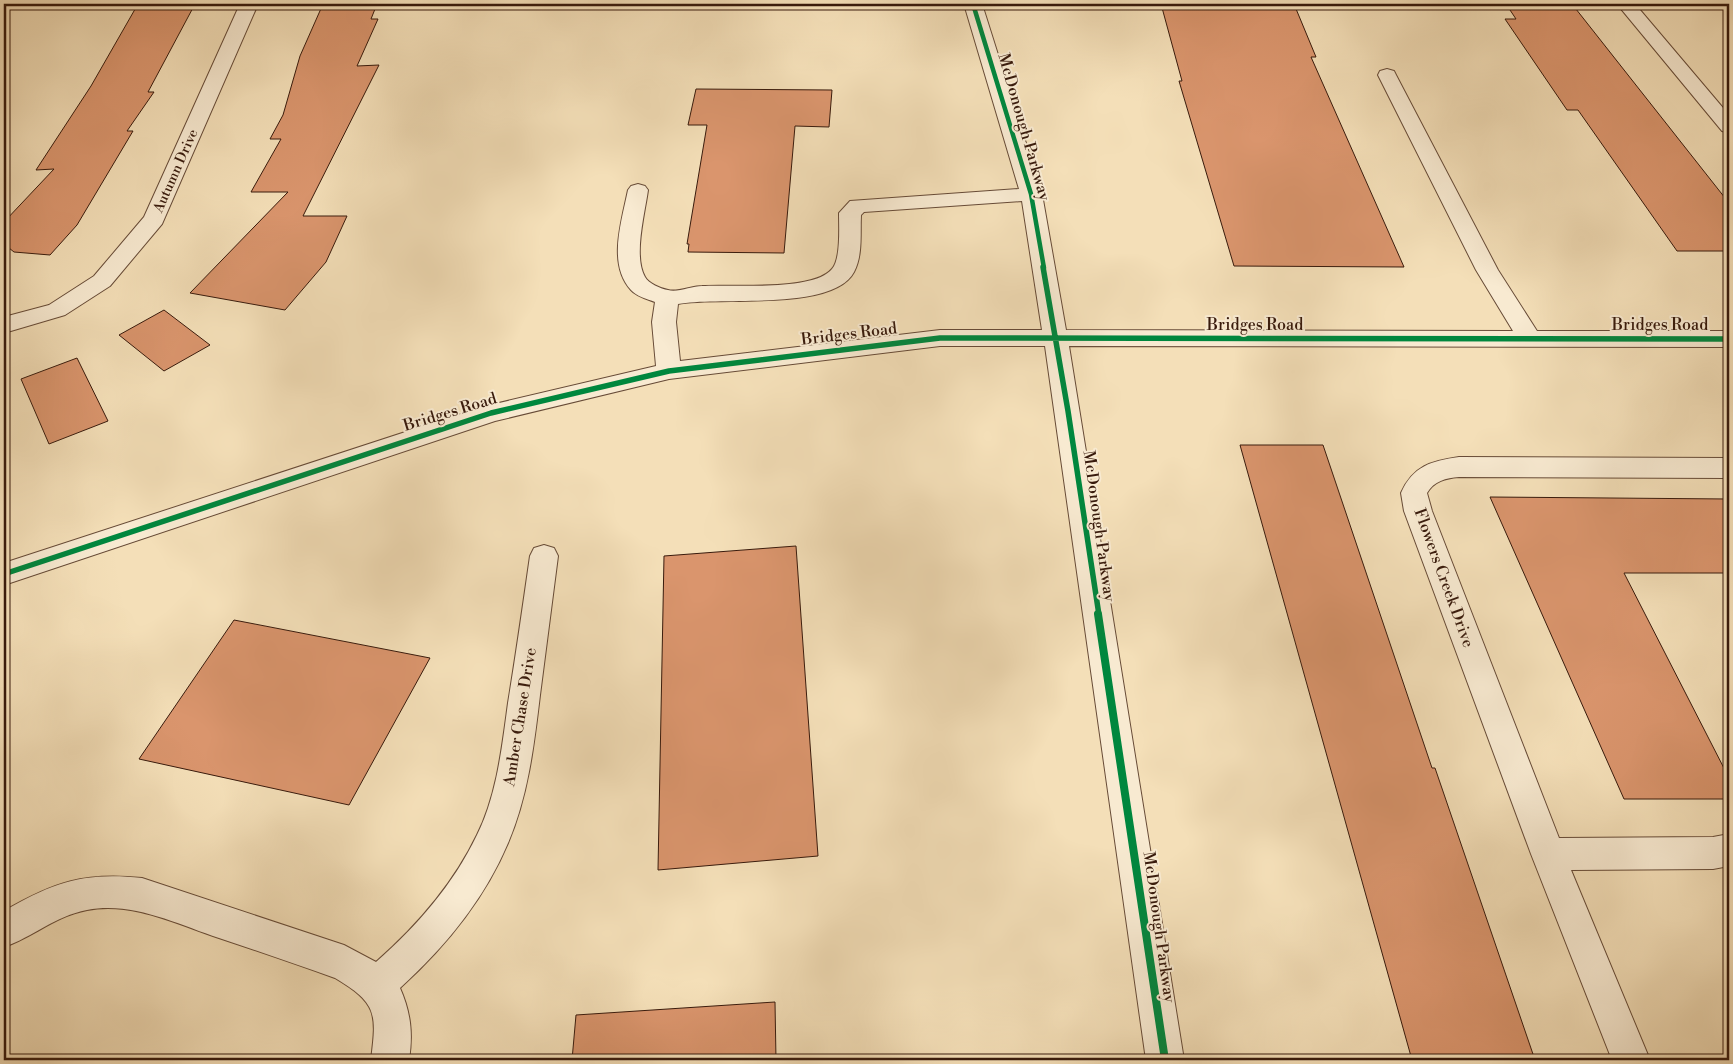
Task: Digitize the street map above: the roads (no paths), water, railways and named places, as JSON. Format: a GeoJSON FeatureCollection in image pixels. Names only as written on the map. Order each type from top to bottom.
{"type":"FeatureCollection","features":[{"type":"Feature","properties":{"kind":"street","name":"Autumn Drive"},"geometry":{"type":"LineString","coordinates":[[4,325],[57,310],[102,281],[154,219],[249,4]]}},
{"type":"Feature","properties":{"kind":"street","name":"McDonough Parkway"},"geometry":{"type":"LineString","coordinates":[[973,4],[1031,194],[1056,337],[1164,1060]]}},
{"type":"Feature","properties":{"kind":"street"},"geometry":{"type":"LineString","coordinates":[[1626,4],[1729,127]]}},
{"type":"Feature","properties":{"kind":"street"},"geometry":{"type":"LineString","coordinates":[[1387,75],[1487,270],[1531,340]]}},
{"type":"Feature","properties":{"kind":"street"},"geometry":{"type":"LineString","coordinates":[[638,190],[629,258],[630,271],[639,284],[667,299],[702,293],[798,291],[824,285],[840,275],[847,263],[850,213],[858,206],[1031,194]]}},
{"type":"Feature","properties":{"kind":"street"},"geometry":{"type":"LineString","coordinates":[[667,299],[664,322],[669,371]]}},
{"type":"Feature","properties":{"kind":"street","name":"Bridges Road"},"geometry":{"type":"LineString","coordinates":[[4,574],[491,413],[669,371],[940,338],[1729,339]]}},
{"type":"Feature","properties":{"kind":"street","name":"Flowers Creek Drive"},"geometry":{"type":"LineString","coordinates":[[1630,1060],[1548,854],[1418,511],[1414,493],[1416,485],[1422,480],[1438,472],[1460,467],[1729,468]]}},
{"type":"Feature","properties":{"kind":"street","name":"Amber Chase Drive"},"geometry":{"type":"LineString","coordinates":[[378,984],[408,957],[446,917],[467,886],[492,840],[515,766],[544,556]]}},
{"type":"Feature","properties":{"kind":"street"},"geometry":{"type":"LineString","coordinates":[[1548,854],[1713,853],[1729,850]]}},
{"type":"Feature","properties":{"kind":"street"},"geometry":{"type":"LineString","coordinates":[[4,930],[52,903],[89,892],[120,892],[142,895],[344,963],[378,984],[389,1003],[394,1025],[390,1060]]}}]}
